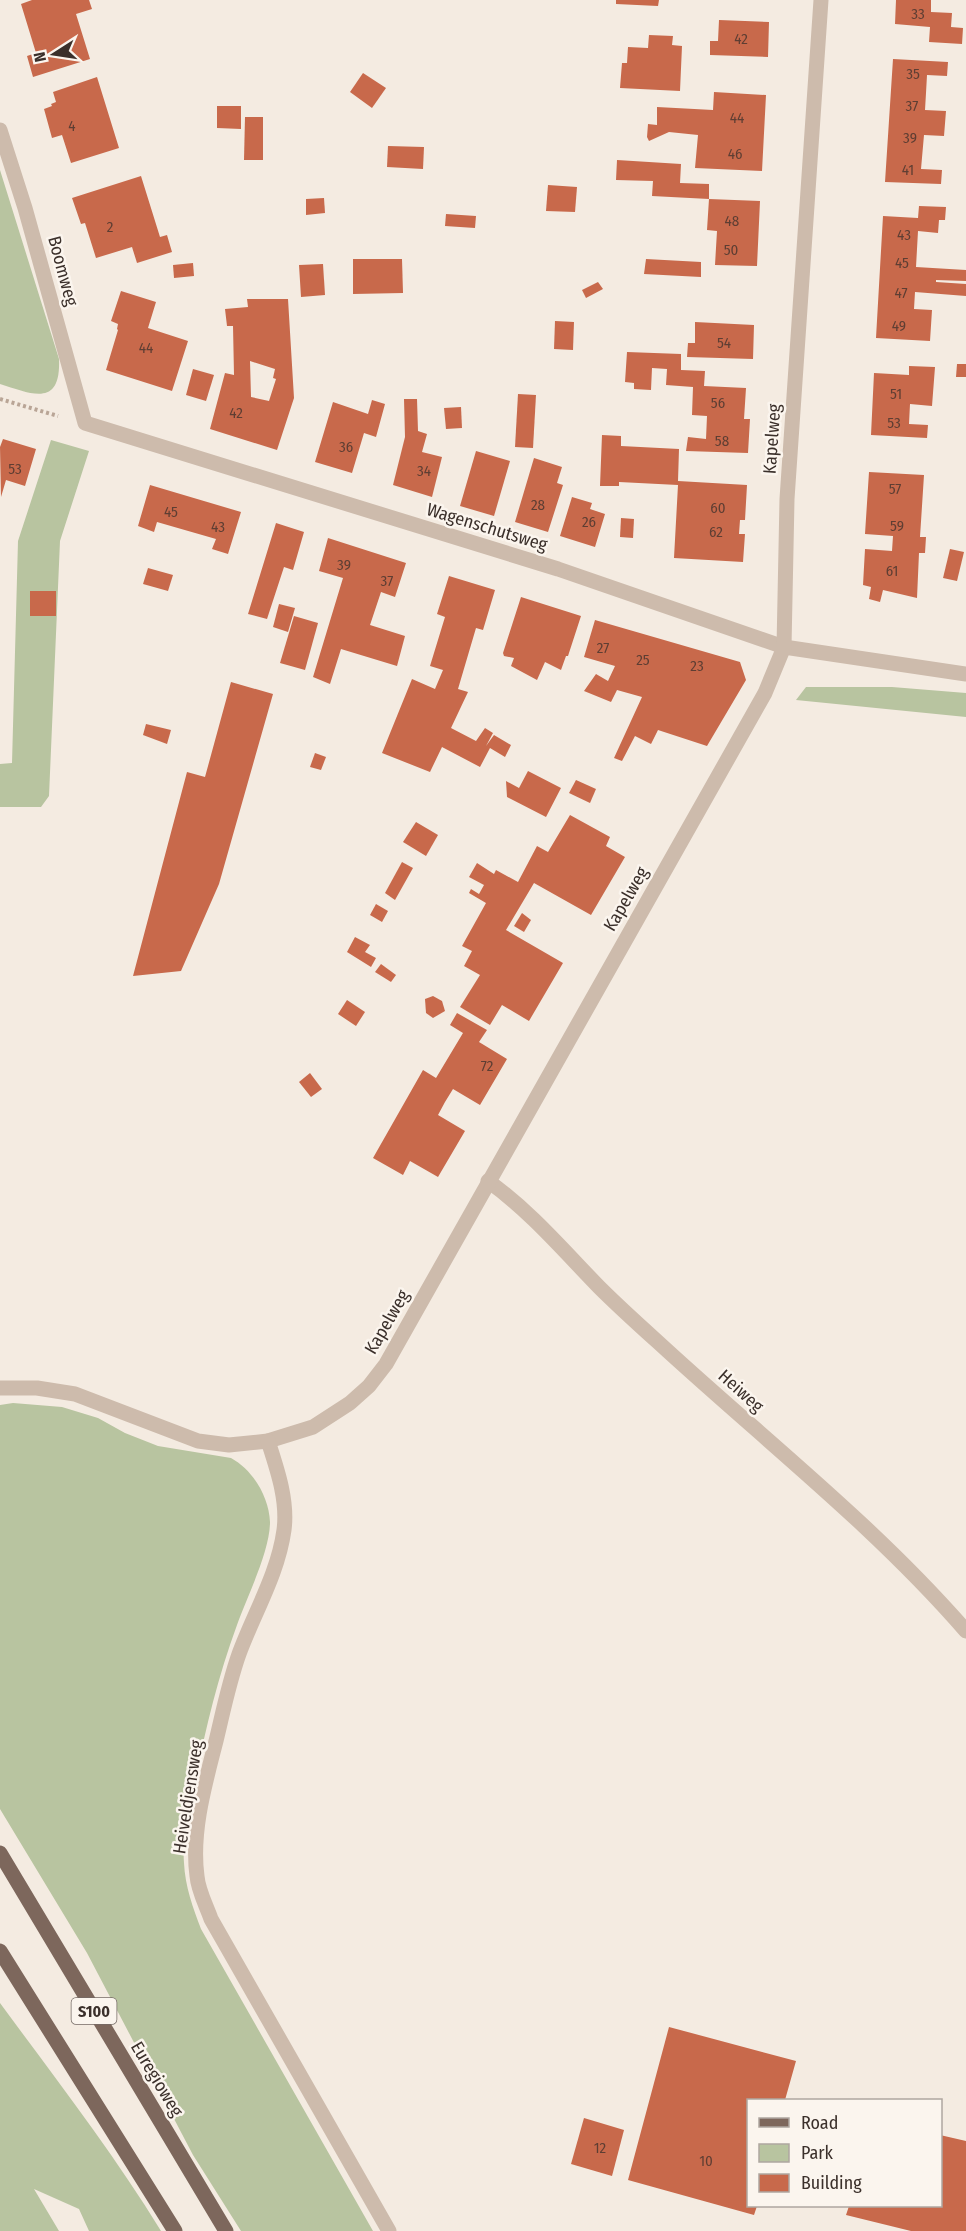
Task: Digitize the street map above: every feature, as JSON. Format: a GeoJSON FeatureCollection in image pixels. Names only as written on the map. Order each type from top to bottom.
{"type":"FeatureCollection","features":[{"type":"Feature","properties":{"kind":"main road","name":"Euregioweg"},"geometry":{"type":"LineString","coordinates":[[0,1853],[226,2231]]}},
{"type":"Feature","properties":{"kind":"main road","name":"S100"},"geometry":{"type":"LineString","coordinates":[[0,1951],[176,2231]]}},
{"type":"Feature","properties":{"kind":"street","name":"Kapelweg"},"geometry":{"type":"LineString","coordinates":[[0,1388],[37,1388],[75,1394],[198,1441],[229,1445],[268,1441],[313,1427],[351,1403],[387,1364],[765,693],[784,647],[787,499],[821,0]]}},
{"type":"Feature","properties":{"kind":"street","name":"Boomweg"},"geometry":{"type":"LineString","coordinates":[[0,130],[25,208],[85,423]]}},
{"type":"Feature","properties":{"kind":"street","name":"Wagenschutsweg"},"geometry":{"type":"LineString","coordinates":[[85,423],[558,569],[784,647],[966,674]]}},
{"type":"Feature","properties":{"kind":"street","name":"Heiweg"},"geometry":{"type":"LineString","coordinates":[[489,1180],[515,1200],[601,1289],[674,1357],[882,1543],[938,1598],[966,1631]]}},
{"type":"Feature","properties":{"kind":"street","name":"Heiveldjensweg"},"geometry":{"type":"LineString","coordinates":[[268,1441],[279,1476],[284,1529],[274,1572],[239,1654],[220,1722],[196,1844],[197,1877],[211,1919],[230,1955],[388,2231]]}},
{"type":"Feature","properties":{"kind":"path"},"geometry":{"type":"LineString","coordinates":[[0,399],[85,423]]}},
{"type":"Feature","properties":{"kind":"green space"},"geometry":{"type":"Polygon","coordinates":[[[0,170],[59,359],[55,385],[50,391],[42,394],[0,384],[0,170]]]}},
{"type":"Feature","properties":{"kind":"green space"},"geometry":{"type":"Polygon","coordinates":[[[51,440],[89,451],[60,541],[49,796],[41,807],[0,807],[0,764],[12,763],[18,541],[51,440]]]}},
{"type":"Feature","properties":{"kind":"green space"},"geometry":{"type":"Polygon","coordinates":[[[806,687],[892,687],[966,693],[966,717],[796,700],[806,687]]]}},
{"type":"Feature","properties":{"kind":"green space"},"geometry":{"type":"Polygon","coordinates":[[[13,1403],[62,1407],[98,1418],[125,1433],[158,1446],[231,1458],[253,1477],[267,1503],[270,1522],[266,1546],[230,1645],[206,1728],[185,1836],[186,1880],[201,1929],[373,2231],[241,2231],[193,2155],[87,1953],[0,1809],[0,1405],[13,1403]]]}},
{"type":"Feature","properties":{"kind":"green space"},"geometry":{"type":"Polygon","coordinates":[[[0,2003],[103,2143],[161,2231],[89,2231],[79,2209],[34,2189],[59,2231],[0,2231],[0,2003]]]}},
{"type":"Feature","properties":{"kind":"building"},"geometry":{"type":"Polygon","coordinates":[[[32,0],[89,0],[92,9],[76,14],[90,59],[33,77],[27,56],[36,53],[21,4],[32,0]]]}},
{"type":"Feature","properties":{"kind":"building"},"geometry":{"type":"Polygon","coordinates":[[[616,0],[659,0],[658,6],[616,4],[616,0]]]}},
{"type":"Feature","properties":{"kind":"building"},"geometry":{"type":"Polygon","coordinates":[[[896,0],[931,0],[931,12],[952,13],[951,27],[963,28],[962,44],[929,42],[930,27],[895,24],[896,0]]]}},
{"type":"Feature","properties":{"kind":"building"},"geometry":{"type":"Polygon","coordinates":[[[719,20],[769,22],[768,57],[710,55],[710,41],[718,41],[719,20]]]}},
{"type":"Feature","properties":{"kind":"building"},"geometry":{"type":"Polygon","coordinates":[[[649,35],[673,36],[672,45],[682,46],[680,91],[620,88],[622,63],[627,63],[628,47],[648,48],[649,35]]]}},
{"type":"Feature","properties":{"kind":"building"},"geometry":{"type":"Polygon","coordinates":[[[893,59],[948,62],[947,76],[927,75],[925,110],[946,111],[944,136],[924,135],[921,169],[942,170],[941,184],[885,182],[893,59]]]}},
{"type":"Feature","properties":{"kind":"building"},"geometry":{"type":"Polygon","coordinates":[[[363,73],[386,88],[372,108],[350,92],[363,73]]]}},
{"type":"Feature","properties":{"kind":"building"},"geometry":{"type":"Polygon","coordinates":[[[97,77],[119,148],[71,163],[62,135],[52,138],[44,109],[56,102],[53,92],[97,77]]]}},
{"type":"Feature","properties":{"kind":"building"},"geometry":{"type":"Polygon","coordinates":[[[714,92],[766,95],[762,171],[695,168],[698,135],[669,132],[649,141],[648,124],[657,125],[657,107],[713,110],[714,92]]]}},
{"type":"Feature","properties":{"kind":"building"},"geometry":{"type":"Polygon","coordinates":[[[217,106],[241,106],[241,129],[217,128],[217,106]]]}},
{"type":"Feature","properties":{"kind":"building"},"geometry":{"type":"Polygon","coordinates":[[[245,117],[263,117],[263,160],[244,160],[245,117]]]}},
{"type":"Feature","properties":{"kind":"building"},"geometry":{"type":"Polygon","coordinates":[[[388,146],[424,147],[423,169],[387,167],[388,146]]]}},
{"type":"Feature","properties":{"kind":"building"},"geometry":{"type":"Polygon","coordinates":[[[617,160],[681,164],[680,183],[709,184],[709,199],[652,196],[653,181],[616,180],[617,160]]]}},
{"type":"Feature","properties":{"kind":"building"},"geometry":{"type":"Polygon","coordinates":[[[141,176],[160,237],[167,235],[172,252],[137,263],[132,247],[96,258],[85,223],[81,224],[72,198],[141,176]]]}},
{"type":"Feature","properties":{"kind":"building"},"geometry":{"type":"Polygon","coordinates":[[[548,185],[577,187],[575,212],[546,211],[548,185]]]}},
{"type":"Feature","properties":{"kind":"building"},"geometry":{"type":"Polygon","coordinates":[[[324,198],[325,213],[306,215],[306,199],[324,198]]]}},
{"type":"Feature","properties":{"kind":"building"},"geometry":{"type":"Polygon","coordinates":[[[709,199],[760,201],[757,266],[715,265],[717,231],[707,230],[709,199]]]}},
{"type":"Feature","properties":{"kind":"building"},"geometry":{"type":"Polygon","coordinates":[[[919,206],[946,207],[945,220],[939,220],[938,233],[918,231],[916,267],[966,270],[966,281],[936,280],[936,282],[966,284],[966,296],[915,292],[914,309],[932,310],[930,341],[876,338],[883,216],[918,218],[919,206]]]}},
{"type":"Feature","properties":{"kind":"building"},"geometry":{"type":"Polygon","coordinates":[[[446,214],[476,216],[475,228],[445,226],[446,214]]]}},
{"type":"Feature","properties":{"kind":"building"},"geometry":{"type":"Polygon","coordinates":[[[353,259],[402,259],[403,293],[353,294],[353,259]]]}},
{"type":"Feature","properties":{"kind":"building"},"geometry":{"type":"Polygon","coordinates":[[[646,259],[701,262],[701,277],[644,274],[646,259]]]}},
{"type":"Feature","properties":{"kind":"building"},"geometry":{"type":"Polygon","coordinates":[[[193,263],[194,276],[174,278],[173,265],[193,263]]]}},
{"type":"Feature","properties":{"kind":"building"},"geometry":{"type":"Polygon","coordinates":[[[323,264],[325,295],[301,297],[299,265],[323,264]]]}},
{"type":"Feature","properties":{"kind":"building"},"geometry":{"type":"Polygon","coordinates":[[[598,282],[603,289],[586,298],[582,290],[598,282]]]}},
{"type":"Feature","properties":{"kind":"building"},"geometry":{"type":"Polygon","coordinates":[[[121,291],[156,302],[148,328],[188,341],[172,391],[106,370],[118,330],[118,324],[111,321],[121,291]]]}},
{"type":"Feature","properties":{"kind":"building"},"geometry":{"type":"Polygon","coordinates":[[[247,299],[288,299],[294,398],[277,450],[210,429],[225,373],[234,375],[233,326],[227,326],[225,309],[248,307],[247,299]],[[250,361],[251,397],[269,401],[276,379],[273,378],[275,369],[250,361]]]}},
{"type":"Feature","properties":{"kind":"building"},"geometry":{"type":"Polygon","coordinates":[[[555,321],[574,322],[573,350],[554,349],[555,321]]]}},
{"type":"Feature","properties":{"kind":"building"},"geometry":{"type":"Polygon","coordinates":[[[695,322],[754,325],[753,359],[687,357],[688,343],[695,343],[695,322]]]}},
{"type":"Feature","properties":{"kind":"building"},"geometry":{"type":"Polygon","coordinates":[[[627,352],[681,354],[681,370],[705,371],[704,386],[746,388],[744,419],[750,419],[748,453],[686,451],[688,437],[706,439],[707,416],[692,415],[693,387],[666,385],[667,369],[652,368],[651,390],[634,389],[634,383],[625,382],[627,352]]]}},
{"type":"Feature","properties":{"kind":"building"},"geometry":{"type":"Polygon","coordinates":[[[957,364],[966,364],[966,377],[956,377],[957,364]]]}},
{"type":"Feature","properties":{"kind":"building"},"geometry":{"type":"Polygon","coordinates":[[[909,366],[935,367],[932,406],[910,404],[909,424],[928,425],[927,438],[871,435],[874,373],[909,375],[909,366]]]}},
{"type":"Feature","properties":{"kind":"building"},"geometry":{"type":"Polygon","coordinates":[[[193,369],[214,375],[206,401],[186,395],[193,369]]]}},
{"type":"Feature","properties":{"kind":"building"},"geometry":{"type":"Polygon","coordinates":[[[518,394],[536,395],[533,448],[515,447],[518,394]]]}},
{"type":"Feature","properties":{"kind":"building"},"geometry":{"type":"Polygon","coordinates":[[[404,399],[417,399],[418,431],[427,434],[422,452],[442,457],[432,497],[393,485],[405,437],[404,399]]]}},
{"type":"Feature","properties":{"kind":"building"},"geometry":{"type":"Polygon","coordinates":[[[372,400],[385,404],[376,437],[364,433],[352,473],[315,462],[333,402],[368,414],[372,400]]]}},
{"type":"Feature","properties":{"kind":"building"},"geometry":{"type":"Polygon","coordinates":[[[461,407],[462,428],[446,429],[444,408],[461,407]]]}},
{"type":"Feature","properties":{"kind":"building"},"geometry":{"type":"Polygon","coordinates":[[[602,435],[621,436],[621,446],[679,449],[678,481],[747,485],[745,520],[740,520],[739,534],[745,534],[743,562],[674,558],[678,485],[619,482],[619,486],[600,486],[602,435]]]}},
{"type":"Feature","properties":{"kind":"building"},"geometry":{"type":"Polygon","coordinates":[[[3,439],[36,449],[25,486],[6,480],[1,497],[0,447],[3,439]]]}},
{"type":"Feature","properties":{"kind":"building"},"geometry":{"type":"Polygon","coordinates":[[[476,451],[510,461],[494,516],[460,506],[476,451]]]}},
{"type":"Feature","properties":{"kind":"building"},"geometry":{"type":"Polygon","coordinates":[[[534,458],[562,467],[557,483],[563,485],[548,532],[515,522],[534,458]]]}},
{"type":"Feature","properties":{"kind":"building"},"geometry":{"type":"Polygon","coordinates":[[[869,472],[924,475],[920,537],[926,537],[925,553],[919,553],[917,598],[883,590],[880,602],[869,599],[871,587],[863,585],[865,549],[892,551],[893,536],[865,534],[869,472]]]}},
{"type":"Feature","properties":{"kind":"building"},"geometry":{"type":"Polygon","coordinates":[[[150,485],[241,512],[228,554],[212,549],[216,539],[157,522],[154,532],[138,526],[150,485]]]}},
{"type":"Feature","properties":{"kind":"building"},"geometry":{"type":"Polygon","coordinates":[[[572,497],[592,503],[590,509],[605,514],[595,547],[560,536],[572,497]]]}},
{"type":"Feature","properties":{"kind":"building"},"geometry":{"type":"Polygon","coordinates":[[[621,518],[634,519],[633,538],[620,537],[621,518]]]}},
{"type":"Feature","properties":{"kind":"building"},"geometry":{"type":"Polygon","coordinates":[[[276,523],[304,532],[293,570],[284,567],[267,619],[248,614],[276,523]]]}},
{"type":"Feature","properties":{"kind":"building"},"geometry":{"type":"Polygon","coordinates":[[[328,538],[406,563],[395,597],[381,592],[370,625],[405,636],[397,666],[341,649],[330,684],[313,677],[343,578],[319,571],[328,538]]]}},
{"type":"Feature","properties":{"kind":"building"},"geometry":{"type":"Polygon","coordinates":[[[950,549],[964,552],[957,581],[943,578],[950,549]]]}},
{"type":"Feature","properties":{"kind":"building"},"geometry":{"type":"Polygon","coordinates":[[[148,568],[173,575],[168,591],[143,584],[148,568]]]}},
{"type":"Feature","properties":{"kind":"building"},"geometry":{"type":"Polygon","coordinates":[[[449,576],[495,590],[483,630],[476,628],[458,689],[468,692],[451,728],[476,741],[485,728],[493,733],[486,746],[494,735],[511,745],[505,757],[490,748],[480,767],[442,747],[430,772],[382,753],[412,679],[435,689],[443,670],[430,666],[445,617],[437,614],[449,576]]]}},
{"type":"Feature","properties":{"kind":"building"},"geometry":{"type":"Polygon","coordinates":[[[30,591],[56,591],[56,616],[30,616],[30,591]]]}},
{"type":"Feature","properties":{"kind":"building"},"geometry":{"type":"Polygon","coordinates":[[[521,597],[581,616],[561,670],[545,662],[537,680],[511,666],[514,658],[504,656],[503,653],[521,597]]]}},
{"type":"Feature","properties":{"kind":"building"},"geometry":{"type":"Polygon","coordinates":[[[279,604],[295,608],[288,632],[273,627],[279,604]]]}},
{"type":"Feature","properties":{"kind":"building"},"geometry":{"type":"Polygon","coordinates":[[[294,616],[318,623],[305,670],[280,663],[294,616]]]}},
{"type":"Feature","properties":{"kind":"building"},"geometry":{"type":"Polygon","coordinates":[[[595,620],[740,662],[746,680],[707,746],[658,730],[651,744],[635,736],[622,761],[614,758],[642,697],[617,690],[611,702],[584,691],[596,674],[608,681],[615,666],[584,657],[595,620]]]}},
{"type":"Feature","properties":{"kind":"building"},"geometry":{"type":"Polygon","coordinates":[[[231,682],[273,694],[219,884],[181,971],[133,976],[187,772],[205,777],[231,682]]]}},
{"type":"Feature","properties":{"kind":"building"},"geometry":{"type":"Polygon","coordinates":[[[146,724],[171,730],[167,744],[143,735],[146,724]]]}},
{"type":"Feature","properties":{"kind":"building"},"geometry":{"type":"Polygon","coordinates":[[[315,753],[326,757],[321,770],[310,767],[315,753]]]}},
{"type":"Feature","properties":{"kind":"building"},"geometry":{"type":"Polygon","coordinates":[[[528,771],[561,788],[546,817],[507,797],[506,781],[519,788],[528,771]]]}},
{"type":"Feature","properties":{"kind":"building"},"geometry":{"type":"Polygon","coordinates":[[[576,780],[596,789],[590,803],[569,793],[576,780]]]}},
{"type":"Feature","properties":{"kind":"building"},"geometry":{"type":"Polygon","coordinates":[[[570,815],[610,837],[606,846],[625,857],[591,915],[534,883],[506,930],[563,963],[529,1021],[502,1005],[490,1025],[460,1007],[480,975],[464,966],[472,951],[462,946],[486,903],[469,893],[471,889],[479,894],[484,885],[469,877],[477,863],[494,874],[496,870],[518,882],[537,846],[548,852],[570,815]]]}},
{"type":"Feature","properties":{"kind":"building"},"geometry":{"type":"Polygon","coordinates":[[[416,822],[438,835],[426,856],[403,842],[416,822]]]}},
{"type":"Feature","properties":{"kind":"building"},"geometry":{"type":"Polygon","coordinates":[[[402,862],[413,868],[395,900],[385,893],[402,862]]]}},
{"type":"Feature","properties":{"kind":"building"},"geometry":{"type":"Polygon","coordinates":[[[376,904],[388,911],[382,922],[370,915],[376,904]]]}},
{"type":"Feature","properties":{"kind":"building"},"geometry":{"type":"Polygon","coordinates":[[[522,913],[531,920],[524,932],[514,926],[522,913]]]}},
{"type":"Feature","properties":{"kind":"building"},"geometry":{"type":"Polygon","coordinates":[[[355,937],[370,945],[365,952],[376,958],[371,967],[347,952],[355,937]]]}},
{"type":"Feature","properties":{"kind":"building"},"geometry":{"type":"Polygon","coordinates":[[[381,964],[396,975],[391,982],[375,972],[381,964]]]}},
{"type":"Feature","properties":{"kind":"building"},"geometry":{"type":"Polygon","coordinates":[[[433,996],[442,1001],[445,1011],[433,1018],[426,1013],[425,999],[433,996]]]}},
{"type":"Feature","properties":{"kind":"building"},"geometry":{"type":"Polygon","coordinates":[[[347,1000],[365,1012],[356,1026],[338,1014],[347,1000]]]}},
{"type":"Feature","properties":{"kind":"building"},"geometry":{"type":"Polygon","coordinates":[[[457,1013],[487,1030],[479,1042],[507,1059],[480,1105],[453,1089],[445,1102],[438,1115],[465,1131],[438,1177],[410,1161],[403,1175],[373,1158],[423,1070],[436,1078],[463,1033],[450,1025],[457,1013]]]}},
{"type":"Feature","properties":{"kind":"building"},"geometry":{"type":"Polygon","coordinates":[[[310,1073],[322,1089],[311,1097],[299,1082],[310,1073]]]}},
{"type":"Feature","properties":{"kind":"building"},"geometry":{"type":"Polygon","coordinates":[[[669,2027],[796,2061],[785,2099],[747,2099],[747,2207],[757,2207],[754,2215],[628,2180],[669,2027]]]}},
{"type":"Feature","properties":{"kind":"building"},"geometry":{"type":"Polygon","coordinates":[[[584,2118],[624,2130],[612,2176],[571,2164],[584,2118]]]}},
{"type":"Feature","properties":{"kind":"building"},"geometry":{"type":"Polygon","coordinates":[[[942,2135],[966,2141],[966,2231],[911,2231],[846,2215],[849,2207],[942,2207],[942,2135]]]}}]}
